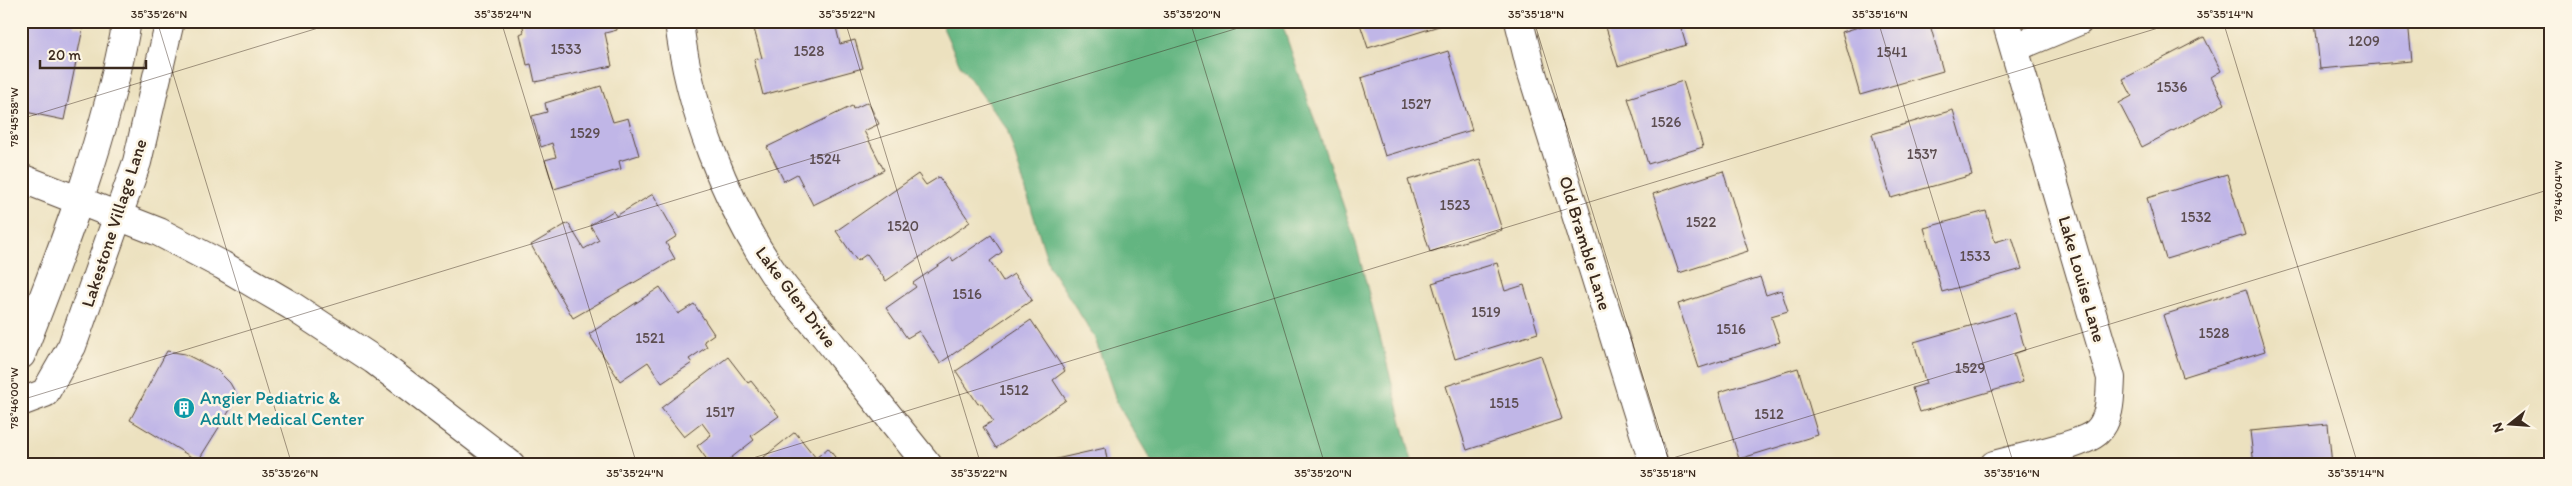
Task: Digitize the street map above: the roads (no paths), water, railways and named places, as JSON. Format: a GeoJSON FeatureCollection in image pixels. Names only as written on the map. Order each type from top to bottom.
{"type":"FeatureCollection","features":[{"type":"Feature","properties":{"kind":"street"},"geometry":{"type":"LineString","coordinates":[[21,355],[56,267],[105,117],[127,21]]}},
{"type":"Feature","properties":{"kind":"street","name":"Lakestone Village Lane"},"geometry":{"type":"LineString","coordinates":[[21,402],[45,393],[72,346],[137,162],[170,21]]}},
{"type":"Feature","properties":{"kind":"street","name":"Lake Glen Drive"},"geometry":{"type":"LineString","coordinates":[[680,21],[682,51],[705,131],[726,184],[748,230],[774,274],[928,465]]}},
{"type":"Feature","properties":{"kind":"street","name":"Old Bramble Lane"},"geometry":{"type":"LineString","coordinates":[[1519,21],[1531,70],[1654,465]]}},
{"type":"Feature","properties":{"kind":"street","name":"Lake Louise Lane"},"geometry":{"type":"LineString","coordinates":[[1994,465],[2080,441],[2096,433],[2107,417],[2111,378],[2006,21]]}},
{"type":"Feature","properties":{"kind":"street"},"geometry":{"type":"LineString","coordinates":[[2014,48],[2079,21]]}},
{"type":"Feature","properties":{"kind":"street"},"geometry":{"type":"LineString","coordinates":[[21,178],[159,232],[222,265],[292,306],[374,360],[511,465]]}},
{"type":"Feature","properties":{"kind":"place","name":"Angier Pediatric & Adult Medical Center"},"geometry":{"type":"Point","coordinates":[184,408]}}]}
